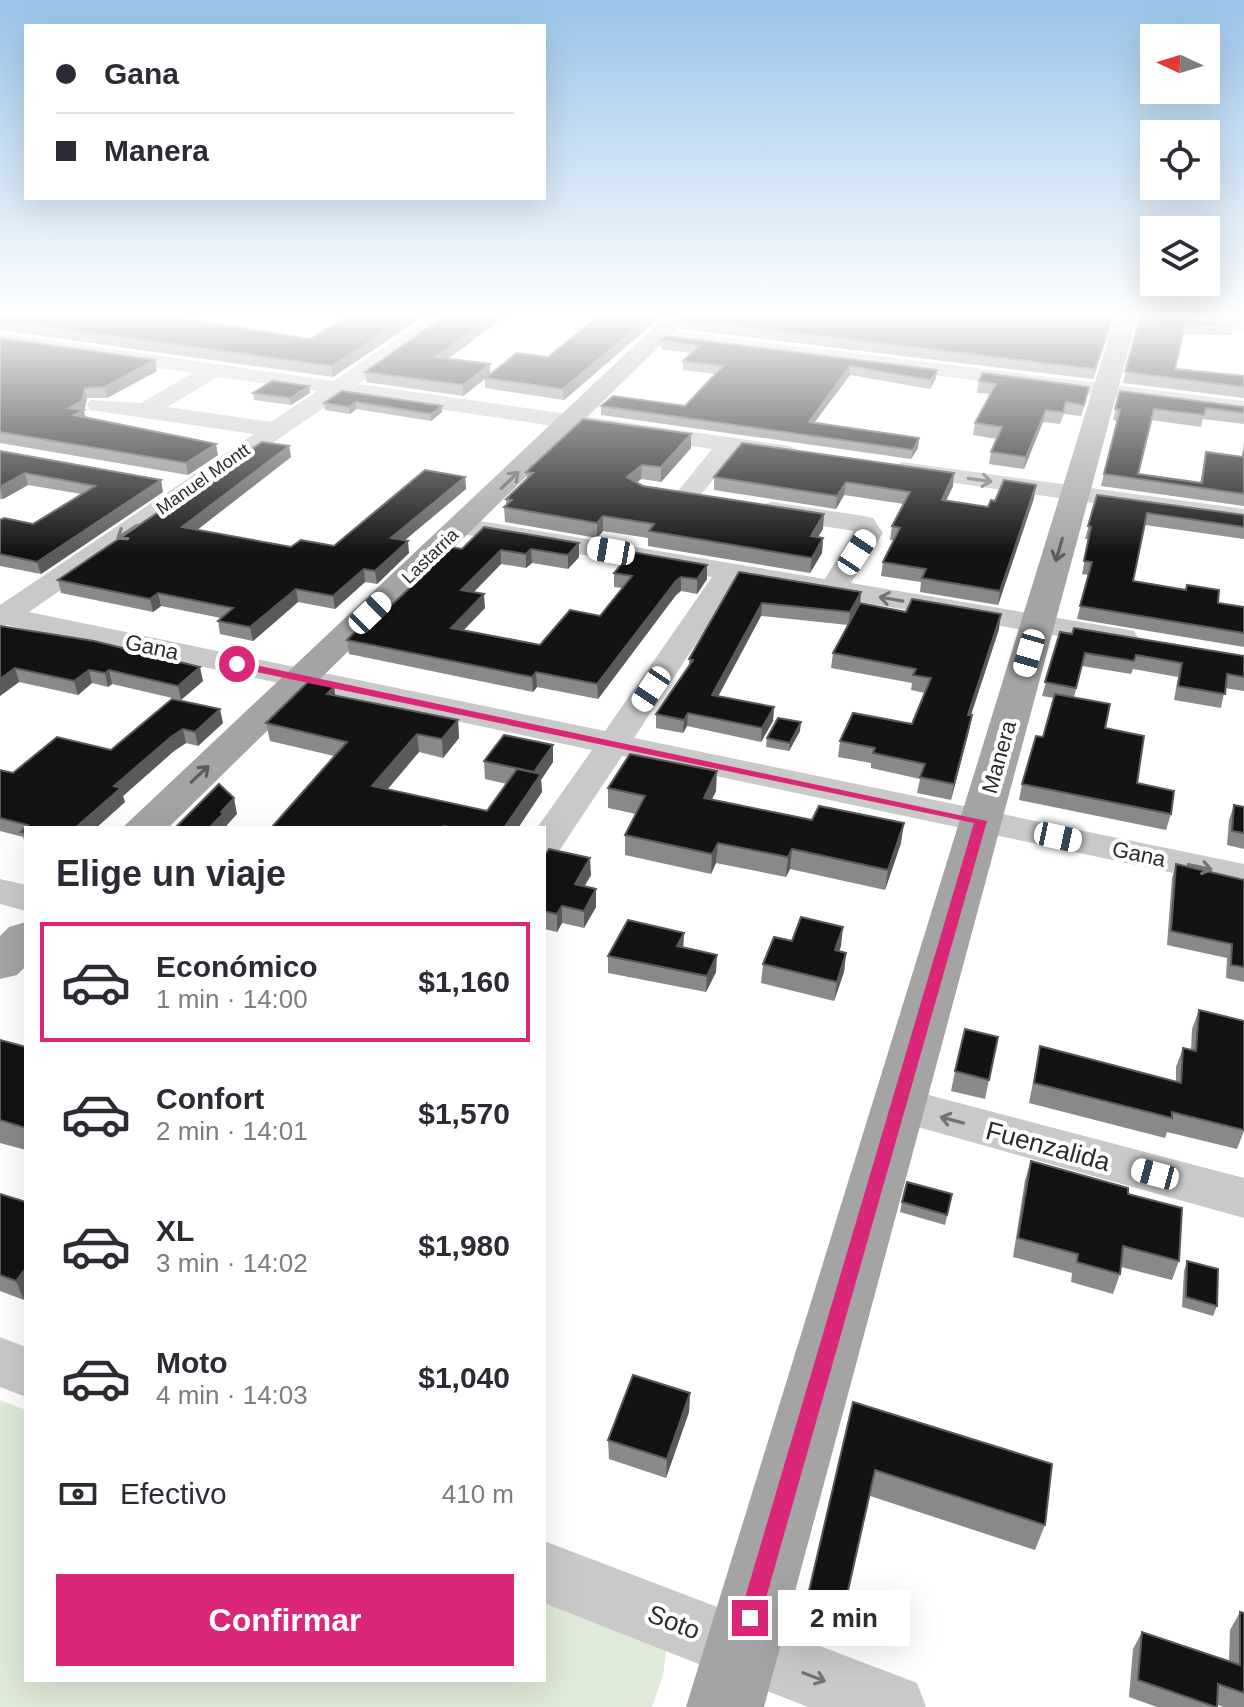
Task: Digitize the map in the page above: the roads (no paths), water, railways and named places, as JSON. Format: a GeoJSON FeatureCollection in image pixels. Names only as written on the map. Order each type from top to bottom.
{"type":"FeatureCollection","features":[{"type":"Feature","properties":{"kind":"main road","name":"Lastarria"},"geometry":{"type":"LineString","coordinates":[[145,826],[598,394]]}},
{"type":"Feature","properties":{"kind":"main road","name":"Manera"},"geometry":{"type":"LineString","coordinates":[[733,1678],[1104,394]]}},
{"type":"Feature","properties":{"kind":"main road"},"geometry":{"type":"LineString","coordinates":[[0,963],[24,940]]}},
{"type":"Feature","properties":{"kind":"street"},"geometry":{"type":"LineString","coordinates":[[145,410],[173,394]]}},
{"type":"Feature","properties":{"kind":"street","name":"Manuel Montt"},"geometry":{"type":"LineString","coordinates":[[1,616],[327,394]]}},
{"type":"Feature","properties":{"kind":"street"},"geometry":{"type":"LineString","coordinates":[[382,394],[821,457]]}},
{"type":"Feature","properties":{"kind":"street"},"geometry":{"type":"LineString","coordinates":[[1127,394],[1244,408]]}},
{"type":"Feature","properties":{"kind":"street"},"geometry":{"type":"LineString","coordinates":[[98,405],[275,430]]}},
{"type":"Feature","properties":{"kind":"street"},"geometry":{"type":"LineString","coordinates":[[687,496],[729,444]]}},
{"type":"Feature","properties":{"kind":"street"},"geometry":{"type":"LineString","coordinates":[[882,466],[1244,517]]}},
{"type":"Feature","properties":{"kind":"street"},"geometry":{"type":"LineString","coordinates":[[163,481],[194,486]]}},
{"type":"Feature","properties":{"kind":"street"},"geometry":{"type":"LineString","coordinates":[[658,492],[716,501]]}},
{"type":"Feature","properties":{"kind":"street"},"geometry":{"type":"LineString","coordinates":[[746,505],[864,524],[869,533],[833,589]]}},
{"type":"Feature","properties":{"kind":"street"},"geometry":{"type":"LineString","coordinates":[[462,526],[1155,644]]}},
{"type":"Feature","properties":{"kind":"street"},"geometry":{"type":"LineString","coordinates":[[546,843],[730,571]]}},
{"type":"Feature","properties":{"kind":"street","name":"Gana"},"geometry":{"type":"LineString","coordinates":[[1,616],[1244,876]]}},
{"type":"Feature","properties":{"kind":"street"},"geometry":{"type":"LineString","coordinates":[[0,891],[24,897]]}},
{"type":"Feature","properties":{"kind":"street","name":"Fuenzalida"},"geometry":{"type":"LineString","coordinates":[[898,1105],[1244,1198]]}},
{"type":"Feature","properties":{"kind":"street"},"geometry":{"type":"LineString","coordinates":[[0,1362],[24,1371]]}},
{"type":"Feature","properties":{"kind":"street","name":"Soto"},"geometry":{"type":"LineString","coordinates":[[546,1573],[733,1678],[893,1707]]}}]}
